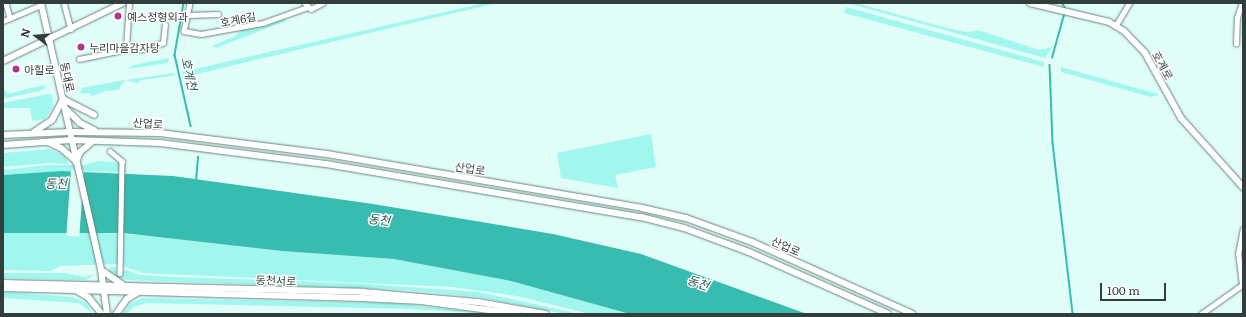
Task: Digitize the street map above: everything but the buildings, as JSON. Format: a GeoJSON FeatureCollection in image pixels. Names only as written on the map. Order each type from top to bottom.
{"type":"FeatureCollection","features":[{"type":"Feature","properties":{"kind":"main road","name":"호계로"},"geometry":{"type":"LineString","coordinates":[[1030,3],[1054,6],[1116,25],[1130,36],[1145,53],[1174,107],[1188,127],[1243,187]]}},
{"type":"Feature","properties":{"kind":"main road","name":"동대로"},"geometry":{"type":"LineString","coordinates":[[41,4],[101,270],[107,314]]}},
{"type":"Feature","properties":{"kind":"main road"},"geometry":{"type":"LineString","coordinates":[[3,61],[50,40],[120,4]]}},
{"type":"Feature","properties":{"kind":"main road"},"geometry":{"type":"LineString","coordinates":[[32,133],[52,120],[63,99],[95,118]]}},
{"type":"Feature","properties":{"kind":"main road"},"geometry":{"type":"LineString","coordinates":[[65,107],[80,123],[100,132]]}},
{"type":"Feature","properties":{"kind":"main road","name":"산업로"},"geometry":{"type":"LineString","coordinates":[[3,135],[70,132],[160,133],[327,154],[642,208],[686,218],[752,242],[914,314]]}},
{"type":"Feature","properties":{"kind":"main road","name":"산업로"},"geometry":{"type":"LineString","coordinates":[[3,145],[71,140],[160,143],[326,164],[641,218],[684,228],[749,252],[888,314]]}},
{"type":"Feature","properties":{"kind":"main road"},"geometry":{"type":"LineString","coordinates":[[45,141],[62,148],[76,162],[80,152],[94,140]]}},
{"type":"Feature","properties":{"kind":"main road"},"geometry":{"type":"LineString","coordinates":[[86,284],[96,279],[101,270],[124,285]]}},
{"type":"Feature","properties":{"kind":"main road","name":"동천서로"},"geometry":{"type":"LineString","coordinates":[[3,282],[86,284],[138,292],[421,301],[518,314]]}},
{"type":"Feature","properties":{"kind":"main road","name":"동천서로"},"geometry":{"type":"LineString","coordinates":[[3,288],[74,290],[124,285],[422,296],[478,302],[546,314]]}},
{"type":"Feature","properties":{"kind":"main road"},"geometry":{"type":"LineString","coordinates":[[74,290],[88,297],[102,314]]}},
{"type":"Feature","properties":{"kind":"main road"},"geometry":{"type":"LineString","coordinates":[[116,314],[127,299],[138,292]]}},
{"type":"Feature","properties":{"kind":"street"},"geometry":{"type":"LineString","coordinates":[[6,3],[10,18]]}},
{"type":"Feature","properties":{"kind":"street"},"geometry":{"type":"LineString","coordinates":[[64,3],[71,29]]}},
{"type":"Feature","properties":{"kind":"street"},"geometry":{"type":"LineString","coordinates":[[123,50],[126,47],[129,3]]}},
{"type":"Feature","properties":{"kind":"street","name":"호계6길"},"geometry":{"type":"LineString","coordinates":[[190,3],[189,16],[185,32],[208,34],[263,23],[307,5],[313,9],[323,3]]}},
{"type":"Feature","properties":{"kind":"street"},"geometry":{"type":"LineString","coordinates":[[1116,25],[1129,3]]}},
{"type":"Feature","properties":{"kind":"street"},"geometry":{"type":"LineString","coordinates":[[1236,44],[1237,18],[1242,3]]}},
{"type":"Feature","properties":{"kind":"street"},"geometry":{"type":"LineString","coordinates":[[3,21],[41,4]]}},
{"type":"Feature","properties":{"kind":"street","name":"호계6길"},"geometry":{"type":"LineString","coordinates":[[189,16],[218,14]]}},
{"type":"Feature","properties":{"kind":"street"},"geometry":{"type":"LineString","coordinates":[[79,58],[123,50],[143,49],[162,43],[165,25]]}},
{"type":"Feature","properties":{"kind":"street"},"geometry":{"type":"LineString","coordinates":[[110,151],[122,161],[120,273]]}},
{"type":"Feature","properties":{"kind":"street"},"geometry":{"type":"LineString","coordinates":[[1201,314],[1242,286],[1239,240],[1243,229]]}},
{"type":"Feature","properties":{"kind":"shaded area"},"geometry":{"type":"Polygon","coordinates":[[[484,3],[497,3],[192,75],[187,84],[182,72],[484,3]]]}},
{"type":"Feature","properties":{"kind":"shaded area"},"geometry":{"type":"Polygon","coordinates":[[[847,3],[856,3],[947,28],[967,32],[978,30],[1039,50],[1052,47],[1045,58],[847,3]]]}},
{"type":"Feature","properties":{"kind":"shaded area"},"geometry":{"type":"Polygon","coordinates":[[[846,7],[1044,62],[1044,67],[844,13],[846,7]]]}},
{"type":"Feature","properties":{"kind":"shaded area"},"geometry":{"type":"Polygon","coordinates":[[[285,17],[286,21],[216,48],[212,46],[235,36],[241,30],[285,17]]]}},
{"type":"Feature","properties":{"kind":"shaded area"},"geometry":{"type":"Polygon","coordinates":[[[169,58],[168,63],[128,69],[134,65],[169,58]]]}},
{"type":"Feature","properties":{"kind":"shaded area"},"geometry":{"type":"Polygon","coordinates":[[[1061,67],[1158,95],[1151,97],[1061,72],[1061,67]]]}},
{"type":"Feature","properties":{"kind":"shaded area"},"geometry":{"type":"Polygon","coordinates":[[[174,73],[175,75],[141,80],[137,83],[126,80],[121,85],[119,90],[105,91],[92,96],[89,93],[80,94],[82,88],[119,81],[174,73]]]}},
{"type":"Feature","properties":{"kind":"shaded area"},"geometry":{"type":"Polygon","coordinates":[[[44,85],[46,88],[39,91],[3,99],[3,91],[6,90],[7,94],[44,85]]]}},
{"type":"Feature","properties":{"kind":"shaded area"},"geometry":{"type":"Polygon","coordinates":[[[48,94],[52,95],[53,107],[45,119],[32,121],[30,108],[3,108],[3,103],[48,94]]]}},
{"type":"Feature","properties":{"kind":"shaded area"},"geometry":{"type":"Polygon","coordinates":[[[651,134],[656,167],[615,175],[618,188],[561,178],[557,153],[651,134]]]}},
{"type":"Feature","properties":{"kind":"shaded area"},"geometry":{"type":"Polygon","coordinates":[[[49,149],[64,155],[69,164],[48,163],[3,167],[3,153],[49,149]]]}},
{"type":"Feature","properties":{"kind":"shaded area"},"geometry":{"type":"Polygon","coordinates":[[[98,161],[126,163],[125,172],[61,171],[3,175],[3,170],[48,165],[84,165],[98,161]]]}},
{"type":"Feature","properties":{"kind":"shaded area"},"geometry":{"type":"Polygon","coordinates":[[[66,231],[188,238],[282,251],[394,259],[511,281],[630,314],[590,314],[517,296],[453,287],[143,273],[125,267],[123,259],[118,259],[117,264],[60,266],[51,271],[3,270],[3,233],[66,231]]]}},
{"type":"Feature","properties":{"kind":"shaded area"},"geometry":{"type":"Polygon","coordinates":[[[110,267],[115,267],[118,275],[126,270],[140,275],[352,283],[479,292],[580,314],[565,314],[479,297],[405,290],[129,280],[113,277],[108,273],[110,267]]]}},
{"type":"Feature","properties":{"kind":"shaded area"},"geometry":{"type":"Polygon","coordinates":[[[3,273],[65,273],[84,277],[95,274],[86,280],[3,278],[3,273]]]}},
{"type":"Feature","properties":{"kind":"shaded area"},"geometry":{"type":"Polygon","coordinates":[[[3,292],[73,297],[86,303],[93,314],[79,303],[3,298],[3,292]]]}},
{"type":"Feature","properties":{"kind":"shaded area"},"geometry":{"type":"Polygon","coordinates":[[[142,298],[392,303],[495,314],[411,309],[147,303],[133,307],[127,314],[122,314],[131,303],[142,298]]]}},
{"type":"Feature","properties":{"kind":"water","name":"동천"},"geometry":{"type":"Polygon","coordinates":[[[61,171],[173,176],[373,204],[553,234],[641,254],[807,314],[630,314],[511,281],[394,259],[282,251],[123,233],[3,233],[3,175],[61,171]]]}},
{"type":"Feature","properties":{"kind":"pier"},"geometry":{"type":"Polygon","coordinates":[[[71,169],[84,170],[79,237],[66,236],[71,169]]]}},
{"type":"Feature","properties":{"kind":"waterway","name":"호계천"},"geometry":{"type":"LineString","coordinates":[[184,3],[175,55],[191,126]]}},
{"type":"Feature","properties":{"kind":"waterway"},"geometry":{"type":"LineString","coordinates":[[1062,3],[1065,7]]}},
{"type":"Feature","properties":{"kind":"waterway"},"geometry":{"type":"LineString","coordinates":[[1052,58],[1064,15]]}},
{"type":"Feature","properties":{"kind":"waterway"},"geometry":{"type":"LineString","coordinates":[[1050,65],[1053,143],[1073,314]]}},
{"type":"Feature","properties":{"kind":"waterway"},"geometry":{"type":"LineString","coordinates":[[196,181],[198,157]]}},
{"type":"Feature","properties":{"kind":"place","name":"예스정형외과"},"geometry":{"type":"Point","coordinates":[118,16]}},
{"type":"Feature","properties":{"kind":"place","name":"누리마을감자탕"},"geometry":{"type":"Point","coordinates":[81,47]}},
{"type":"Feature","properties":{"kind":"place","name":"아힐로"},"geometry":{"type":"Point","coordinates":[16,69]}}]}
